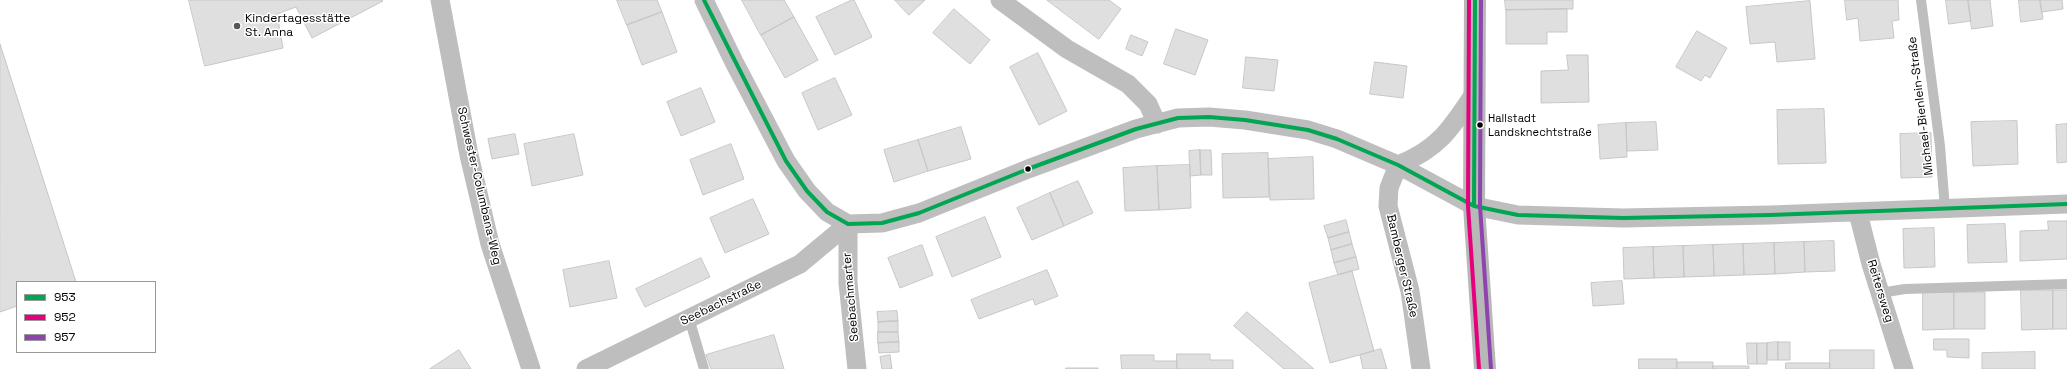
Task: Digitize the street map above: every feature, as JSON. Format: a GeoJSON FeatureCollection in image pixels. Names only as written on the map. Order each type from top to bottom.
{"type":"FeatureCollection","features":[{"type":"Feature","properties":{"kind":"main road"},"geometry":{"type":"LineString","coordinates":[[1476,0],[1474,206],[1485,369]]}},
{"type":"Feature","properties":{"kind":"street","name":"Schwester-Columbana-Weg"},"geometry":{"type":"LineString","coordinates":[[440,0],[469,155],[490,244],[530,369]]}},
{"type":"Feature","properties":{"kind":"street"},"geometry":{"type":"LineString","coordinates":[[704,0],[734,62],[786,161],[807,191],[827,212],[848,224],[882,223],[919,213],[1089,146],[1178,118],[1209,117],[1245,120],[1308,130],[1337,139],[1398,165],[1474,206],[1518,215],[1623,218],[1858,213],[2067,204]]}},
{"type":"Feature","properties":{"kind":"street"},"geometry":{"type":"LineString","coordinates":[[1000,0],[1067,49],[1128,84],[1148,104],[1157,124]]}},
{"type":"Feature","properties":{"kind":"street"},"geometry":{"type":"LineString","coordinates":[[1398,165],[1417,157],[1437,143],[1454,123],[1474,94]]}},
{"type":"Feature","properties":{"kind":"street","name":"Bamberger Straße"},"geometry":{"type":"LineString","coordinates":[[1398,165],[1390,188],[1388,206],[1410,291],[1421,369]]}},
{"type":"Feature","properties":{"kind":"street","name":"Reitersweg"},"geometry":{"type":"LineString","coordinates":[[1858,213],[1880,293],[1904,369]]}},
{"type":"Feature","properties":{"kind":"street","name":"Seebachstraße"},"geometry":{"type":"LineString","coordinates":[[586,369],[800,264],[848,224]]}},
{"type":"Feature","properties":{"kind":"street","name":"Seebachmarter"},"geometry":{"type":"LineString","coordinates":[[848,224],[848,283],[858,369]]}},
{"type":"Feature","properties":{"kind":"lane","name":"Michael-Bienlein-Straße"},"geometry":{"type":"LineString","coordinates":[[1921,0],[1940,146],[1945,209]]}},
{"type":"Feature","properties":{"kind":"lane"},"geometry":{"type":"LineString","coordinates":[[1880,293],[1905,289],[2067,284]]}},
{"type":"Feature","properties":{"kind":"lane"},"geometry":{"type":"LineString","coordinates":[[689,318],[704,369]]}},
{"type":"Feature","properties":{"kind":"building","name":"Kindertagesstätte St. Anna"},"geometry":{"type":"Polygon","coordinates":[[[189,0],[383,1],[312,38],[296,7],[277,14],[283,48],[205,66],[189,0]]]}},
{"type":"Feature","properties":{"kind":"building"},"geometry":{"type":"Polygon","coordinates":[[[617,0],[657,0],[662,12],[627,25],[617,0]]]}},
{"type":"Feature","properties":{"kind":"building"},"geometry":{"type":"Polygon","coordinates":[[[742,0],[784,0],[794,17],[761,35],[742,0]]]}},
{"type":"Feature","properties":{"kind":"building"},"geometry":{"type":"Polygon","coordinates":[[[854,0],[872,37],[835,55],[816,17],[854,0]]]}},
{"type":"Feature","properties":{"kind":"building"},"geometry":{"type":"Polygon","coordinates":[[[895,0],[925,0],[909,15],[895,0]]]}},
{"type":"Feature","properties":{"kind":"building"},"geometry":{"type":"Polygon","coordinates":[[[1047,0],[1109,0],[1121,9],[1099,39],[1047,0]]]}},
{"type":"Feature","properties":{"kind":"building"},"geometry":{"type":"Polygon","coordinates":[[[1505,0],[1573,0],[1573,9],[1506,10],[1505,0]]]}},
{"type":"Feature","properties":{"kind":"building"},"geometry":{"type":"Polygon","coordinates":[[[1845,0],[1898,0],[1899,20],[1892,21],[1894,38],[1860,41],[1858,18],[1847,20],[1845,0]]]}},
{"type":"Feature","properties":{"kind":"building"},"geometry":{"type":"Polygon","coordinates":[[[1946,0],[1968,0],[1971,21],[1949,24],[1946,0]]]}},
{"type":"Feature","properties":{"kind":"building"},"geometry":{"type":"Polygon","coordinates":[[[1968,0],[1990,0],[1993,26],[1972,29],[1968,0]]]}},
{"type":"Feature","properties":{"kind":"building"},"geometry":{"type":"Polygon","coordinates":[[[2019,0],[2040,0],[2043,19],[2021,22],[2019,0]]]}},
{"type":"Feature","properties":{"kind":"building"},"geometry":{"type":"Polygon","coordinates":[[[2040,0],[2062,0],[2063,9],[2042,12],[2040,0]]]}},
{"type":"Feature","properties":{"kind":"building"},"geometry":{"type":"Polygon","coordinates":[[[1810,1],[1815,59],[1777,62],[1775,42],[1750,44],[1746,7],[1810,1]]]}},
{"type":"Feature","properties":{"kind":"building"},"geometry":{"type":"Polygon","coordinates":[[[954,9],[990,40],[970,64],[933,33],[954,9]]]}},
{"type":"Feature","properties":{"kind":"building"},"geometry":{"type":"Polygon","coordinates":[[[1567,9],[1567,32],[1547,32],[1547,44],[1506,44],[1506,10],[1567,9]]]}},
{"type":"Feature","properties":{"kind":"building"},"geometry":{"type":"Polygon","coordinates":[[[662,12],[677,52],[642,65],[627,25],[662,12]]]}},
{"type":"Feature","properties":{"kind":"building"},"geometry":{"type":"Polygon","coordinates":[[[794,17],[818,60],[785,78],[761,35],[794,17]]]}},
{"type":"Feature","properties":{"kind":"building"},"geometry":{"type":"Polygon","coordinates":[[[1176,29],[1208,40],[1195,75],[1164,64],[1176,29]]]}},
{"type":"Feature","properties":{"kind":"building"},"geometry":{"type":"Polygon","coordinates":[[[1697,31],[1727,48],[1710,78],[1705,75],[1701,81],[1676,67],[1697,31]]]}},
{"type":"Feature","properties":{"kind":"building"},"geometry":{"type":"Polygon","coordinates":[[[1131,35],[1148,42],[1142,56],[1126,49],[1131,35]]]}},
{"type":"Feature","properties":{"kind":"building"},"geometry":{"type":"Polygon","coordinates":[[[0,44],[76,281],[16,281],[16,306],[0,312],[0,44]]]}},
{"type":"Feature","properties":{"kind":"building"},"geometry":{"type":"Polygon","coordinates":[[[1038,53],[1067,111],[1039,125],[1010,67],[1038,53]]]}},
{"type":"Feature","properties":{"kind":"building"},"geometry":{"type":"Polygon","coordinates":[[[1567,55],[1588,55],[1589,102],[1541,103],[1541,71],[1568,70],[1567,55]]]}},
{"type":"Feature","properties":{"kind":"building"},"geometry":{"type":"Polygon","coordinates":[[[1246,57],[1278,60],[1274,91],[1243,88],[1246,57]]]}},
{"type":"Feature","properties":{"kind":"building"},"geometry":{"type":"Polygon","coordinates":[[[1375,62],[1407,66],[1403,98],[1370,94],[1375,62]]]}},
{"type":"Feature","properties":{"kind":"building"},"geometry":{"type":"Polygon","coordinates":[[[835,78],[852,115],[818,130],[802,93],[835,78]]]}},
{"type":"Feature","properties":{"kind":"building"},"geometry":{"type":"Polygon","coordinates":[[[701,88],[715,122],[681,136],[667,102],[701,88]]]}},
{"type":"Feature","properties":{"kind":"building"},"geometry":{"type":"Polygon","coordinates":[[[1824,109],[1826,163],[1778,164],[1777,110],[1824,109]]]}},
{"type":"Feature","properties":{"kind":"building"},"geometry":{"type":"Polygon","coordinates":[[[2017,121],[2018,164],[1973,166],[1971,122],[2017,121]]]}},
{"type":"Feature","properties":{"kind":"building"},"geometry":{"type":"Polygon","coordinates":[[[1656,122],[1658,150],[1627,151],[1626,123],[1656,122]]]}},
{"type":"Feature","properties":{"kind":"building"},"geometry":{"type":"Polygon","coordinates":[[[1626,123],[1627,157],[1600,159],[1598,125],[1626,123]]]}},
{"type":"Feature","properties":{"kind":"building"},"geometry":{"type":"Polygon","coordinates":[[[2067,124],[2067,162],[2057,163],[2056,125],[2067,124]]]}},
{"type":"Feature","properties":{"kind":"building"},"geometry":{"type":"Polygon","coordinates":[[[961,127],[971,159],[928,171],[918,140],[961,127]]]}},
{"type":"Feature","properties":{"kind":"building"},"geometry":{"type":"Polygon","coordinates":[[[1931,133],[1932,177],[1901,178],[1900,134],[1931,133]]]}},
{"type":"Feature","properties":{"kind":"building"},"geometry":{"type":"Polygon","coordinates":[[[515,134],[519,154],[492,159],[488,139],[515,134]]]}},
{"type":"Feature","properties":{"kind":"building"},"geometry":{"type":"Polygon","coordinates":[[[574,134],[583,175],[532,186],[524,144],[574,134]]]}},
{"type":"Feature","properties":{"kind":"building"},"geometry":{"type":"Polygon","coordinates":[[[918,140],[928,171],[894,182],[884,150],[918,140]]]}},
{"type":"Feature","properties":{"kind":"building"},"geometry":{"type":"Polygon","coordinates":[[[731,144],[744,179],[703,195],[690,160],[731,144]]]}},
{"type":"Feature","properties":{"kind":"building"},"geometry":{"type":"Polygon","coordinates":[[[1200,150],[1211,150],[1212,175],[1201,175],[1200,150]]]}},
{"type":"Feature","properties":{"kind":"building"},"geometry":{"type":"Polygon","coordinates":[[[1200,150],[1201,175],[1190,176],[1189,151],[1200,150]]]}},
{"type":"Feature","properties":{"kind":"building"},"geometry":{"type":"Polygon","coordinates":[[[1268,153],[1269,197],[1223,198],[1222,154],[1268,153]]]}},
{"type":"Feature","properties":{"kind":"building"},"geometry":{"type":"Polygon","coordinates":[[[1313,157],[1314,199],[1270,200],[1268,159],[1313,157]]]}},
{"type":"Feature","properties":{"kind":"building"},"geometry":{"type":"Polygon","coordinates":[[[1190,165],[1191,208],[1159,210],[1157,166],[1190,165]]]}},
{"type":"Feature","properties":{"kind":"building"},"geometry":{"type":"Polygon","coordinates":[[[1157,166],[1159,210],[1125,211],[1123,168],[1157,166]]]}},
{"type":"Feature","properties":{"kind":"building"},"geometry":{"type":"Polygon","coordinates":[[[1078,181],[1093,213],[1064,226],[1050,193],[1078,181]]]}},
{"type":"Feature","properties":{"kind":"building"},"geometry":{"type":"Polygon","coordinates":[[[1050,193],[1064,226],[1032,240],[1017,208],[1050,193]]]}},
{"type":"Feature","properties":{"kind":"building"},"geometry":{"type":"Polygon","coordinates":[[[753,199],[769,234],[725,253],[710,218],[753,199]]]}},
{"type":"Feature","properties":{"kind":"building"},"geometry":{"type":"Polygon","coordinates":[[[985,217],[1001,257],[952,277],[936,237],[985,217]]]}},
{"type":"Feature","properties":{"kind":"building"},"geometry":{"type":"Polygon","coordinates":[[[1346,220],[1349,232],[1328,238],[1324,226],[1346,220]]]}},
{"type":"Feature","properties":{"kind":"building"},"geometry":{"type":"Polygon","coordinates":[[[2048,221],[2067,221],[2067,259],[2020,261],[2020,231],[2048,230],[2048,221]]]}},
{"type":"Feature","properties":{"kind":"building"},"geometry":{"type":"Polygon","coordinates":[[[2005,224],[2007,262],[1968,263],[1967,225],[2005,224]]]}},
{"type":"Feature","properties":{"kind":"building"},"geometry":{"type":"Polygon","coordinates":[[[1934,228],[1935,267],[1904,268],[1903,229],[1934,228]]]}},
{"type":"Feature","properties":{"kind":"building"},"geometry":{"type":"Polygon","coordinates":[[[1349,232],[1352,244],[1331,250],[1328,238],[1349,232]]]}},
{"type":"Feature","properties":{"kind":"building"},"geometry":{"type":"Polygon","coordinates":[[[1834,241],[1835,271],[1805,272],[1804,242],[1834,241]]]}},
{"type":"Feature","properties":{"kind":"building"},"geometry":{"type":"Polygon","coordinates":[[[1804,242],[1805,272],[1775,274],[1774,243],[1804,242]]]}},
{"type":"Feature","properties":{"kind":"building"},"geometry":{"type":"Polygon","coordinates":[[[1774,243],[1775,274],[1744,275],[1743,244],[1774,243]]]}},
{"type":"Feature","properties":{"kind":"building"},"geometry":{"type":"Polygon","coordinates":[[[1352,244],[1356,257],[1334,263],[1331,250],[1352,244]]]}},
{"type":"Feature","properties":{"kind":"building"},"geometry":{"type":"Polygon","coordinates":[[[1743,244],[1744,275],[1714,276],[1713,245],[1743,244]]]}},
{"type":"Feature","properties":{"kind":"building"},"geometry":{"type":"Polygon","coordinates":[[[922,245],[933,275],[900,288],[888,258],[922,245]]]}},
{"type":"Feature","properties":{"kind":"building"},"geometry":{"type":"Polygon","coordinates":[[[1713,245],[1714,276],[1684,277],[1683,246],[1713,245]]]}},
{"type":"Feature","properties":{"kind":"building"},"geometry":{"type":"Polygon","coordinates":[[[1683,246],[1684,277],[1654,278],[1653,247],[1683,246]]]}},
{"type":"Feature","properties":{"kind":"building"},"geometry":{"type":"Polygon","coordinates":[[[1653,247],[1654,278],[1624,279],[1623,248],[1653,247]]]}},
{"type":"Feature","properties":{"kind":"building"},"geometry":{"type":"Polygon","coordinates":[[[1356,257],[1359,269],[1338,275],[1334,263],[1356,257]]]}},
{"type":"Feature","properties":{"kind":"building"},"geometry":{"type":"Polygon","coordinates":[[[701,258],[710,277],[645,307],[636,289],[701,258]]]}},
{"type":"Feature","properties":{"kind":"building"},"geometry":{"type":"Polygon","coordinates":[[[609,261],[617,298],[570,307],[563,270],[609,261]]]}},
{"type":"Feature","properties":{"kind":"building"},"geometry":{"type":"Polygon","coordinates":[[[1047,270],[1058,296],[1035,305],[1033,299],[979,319],[971,300],[1047,270]]]}},
{"type":"Feature","properties":{"kind":"building"},"geometry":{"type":"Polygon","coordinates":[[[1352,271],[1374,351],[1330,363],[1309,283],[1352,271]]]}},
{"type":"Feature","properties":{"kind":"building"},"geometry":{"type":"Polygon","coordinates":[[[1622,281],[1624,304],[1593,306],[1591,283],[1622,281]]]}},
{"type":"Feature","properties":{"kind":"building"},"geometry":{"type":"Polygon","coordinates":[[[2021,290],[2053,290],[2053,329],[2022,330],[2021,290]]]}},
{"type":"Feature","properties":{"kind":"building"},"geometry":{"type":"Polygon","coordinates":[[[2053,290],[2067,290],[2067,329],[2053,329],[2053,290]]]}},
{"type":"Feature","properties":{"kind":"building"},"geometry":{"type":"Polygon","coordinates":[[[1923,292],[1954,292],[1954,329],[1923,330],[1923,292]]]}},
{"type":"Feature","properties":{"kind":"building"},"geometry":{"type":"Polygon","coordinates":[[[1954,292],[1985,292],[1985,329],[1954,329],[1954,292]]]}},
{"type":"Feature","properties":{"kind":"building"},"geometry":{"type":"Polygon","coordinates":[[[897,311],[898,321],[878,322],[877,312],[897,311]]]}},
{"type":"Feature","properties":{"kind":"building"},"geometry":{"type":"Polygon","coordinates":[[[1247,312],[1314,369],[1284,369],[1234,326],[1247,312]]]}},
{"type":"Feature","properties":{"kind":"building"},"geometry":{"type":"Polygon","coordinates":[[[898,321],[898,332],[878,332],[878,322],[898,321]]]}},
{"type":"Feature","properties":{"kind":"building"},"geometry":{"type":"Polygon","coordinates":[[[878,332],[898,332],[899,342],[878,343],[878,332]]]}},
{"type":"Feature","properties":{"kind":"building"},"geometry":{"type":"Polygon","coordinates":[[[774,335],[784,369],[711,369],[706,355],[774,335]]]}},
{"type":"Feature","properties":{"kind":"building"},"geometry":{"type":"Polygon","coordinates":[[[1934,339],[1969,339],[1969,358],[1947,357],[1947,350],[1934,350],[1934,339]]]}},
{"type":"Feature","properties":{"kind":"building"},"geometry":{"type":"Polygon","coordinates":[[[899,342],[899,352],[879,353],[878,343],[899,342]]]}},
{"type":"Feature","properties":{"kind":"building"},"geometry":{"type":"Polygon","coordinates":[[[1778,342],[1790,342],[1790,360],[1778,360],[1778,342]]]}},
{"type":"Feature","properties":{"kind":"building"},"geometry":{"type":"Polygon","coordinates":[[[1778,342],[1778,360],[1767,360],[1767,343],[1778,342]]]}},
{"type":"Feature","properties":{"kind":"building"},"geometry":{"type":"Polygon","coordinates":[[[1747,343],[1757,343],[1757,364],[1748,364],[1747,343]]]}},
{"type":"Feature","properties":{"kind":"building"},"geometry":{"type":"Polygon","coordinates":[[[1757,343],[1767,343],[1767,364],[1757,364],[1757,343]]]}},
{"type":"Feature","properties":{"kind":"building"},"geometry":{"type":"Polygon","coordinates":[[[1381,349],[1387,369],[1363,369],[1360,355],[1381,349]]]}},
{"type":"Feature","properties":{"kind":"building"},"geometry":{"type":"Polygon","coordinates":[[[459,350],[471,369],[430,369],[459,350]]]}},
{"type":"Feature","properties":{"kind":"building"},"geometry":{"type":"Polygon","coordinates":[[[1830,350],[1874,350],[1874,369],[1830,369],[1830,350]]]}},
{"type":"Feature","properties":{"kind":"building"},"geometry":{"type":"Polygon","coordinates":[[[2035,352],[2035,369],[1982,369],[1982,353],[2035,352]]]}},
{"type":"Feature","properties":{"kind":"building"},"geometry":{"type":"Polygon","coordinates":[[[1177,354],[1210,354],[1210,360],[1233,360],[1233,369],[1177,369],[1177,354]]]}},
{"type":"Feature","properties":{"kind":"building"},"geometry":{"type":"Polygon","coordinates":[[[890,355],[892,369],[882,369],[880,357],[890,355]]]}},
{"type":"Feature","properties":{"kind":"building"},"geometry":{"type":"Polygon","coordinates":[[[1121,355],[1154,355],[1154,361],[1177,361],[1177,369],[1122,369],[1121,355]]]}},
{"type":"Feature","properties":{"kind":"building"},"geometry":{"type":"Polygon","coordinates":[[[1639,359],[1677,359],[1677,369],[1639,369],[1639,359]]]}},
{"type":"Feature","properties":{"kind":"building"},"geometry":{"type":"Polygon","coordinates":[[[1677,362],[1713,362],[1713,369],[1677,369],[1677,362]]]}},
{"type":"Feature","properties":{"kind":"building"},"geometry":{"type":"Polygon","coordinates":[[[1786,363],[1830,363],[1830,369],[1786,369],[1786,363]]]}},
{"type":"Feature","properties":{"kind":"building"},"geometry":{"type":"Polygon","coordinates":[[[1713,366],[1749,366],[1749,369],[1713,369],[1713,366]]]}},
{"type":"Feature","properties":{"kind":"building"},"geometry":{"type":"Polygon","coordinates":[[[1098,368],[1098,369],[1066,369],[1098,368]]]}},
{"type":"Feature","properties":{"kind":"transit line","name":"953"},"geometry":{"type":"LineString","coordinates":[[704,0],[786,161],[807,191],[827,212],[848,224],[882,223],[919,213],[1028,169],[1136,129],[1178,118],[1209,117],[1245,120],[1308,130],[1337,139],[1398,165],[1474,206],[1518,215],[1623,218],[1770,215],[2067,204]]}},
{"type":"Feature","properties":{"kind":"transit line","name":"952"},"geometry":{"type":"LineString","coordinates":[[1469,0],[1468,206],[1479,369]]}},
{"type":"Feature","properties":{"kind":"transit line","name":"953"},"geometry":{"type":"LineString","coordinates":[[1474,206],[1475,0]]}},
{"type":"Feature","properties":{"kind":"transit line","name":"957"},"geometry":{"type":"LineString","coordinates":[[1481,0],[1480,206],[1491,369]]}},
{"type":"Feature","properties":{"kind":"place","name":"Kindertagesstätte St. Anna"},"geometry":{"type":"Point","coordinates":[237,26]}},
{"type":"Feature","properties":{"kind":"place","name":"Hallstadt Landsknechtstraße"},"geometry":{"type":"Point","coordinates":[1480,125]}}]}
